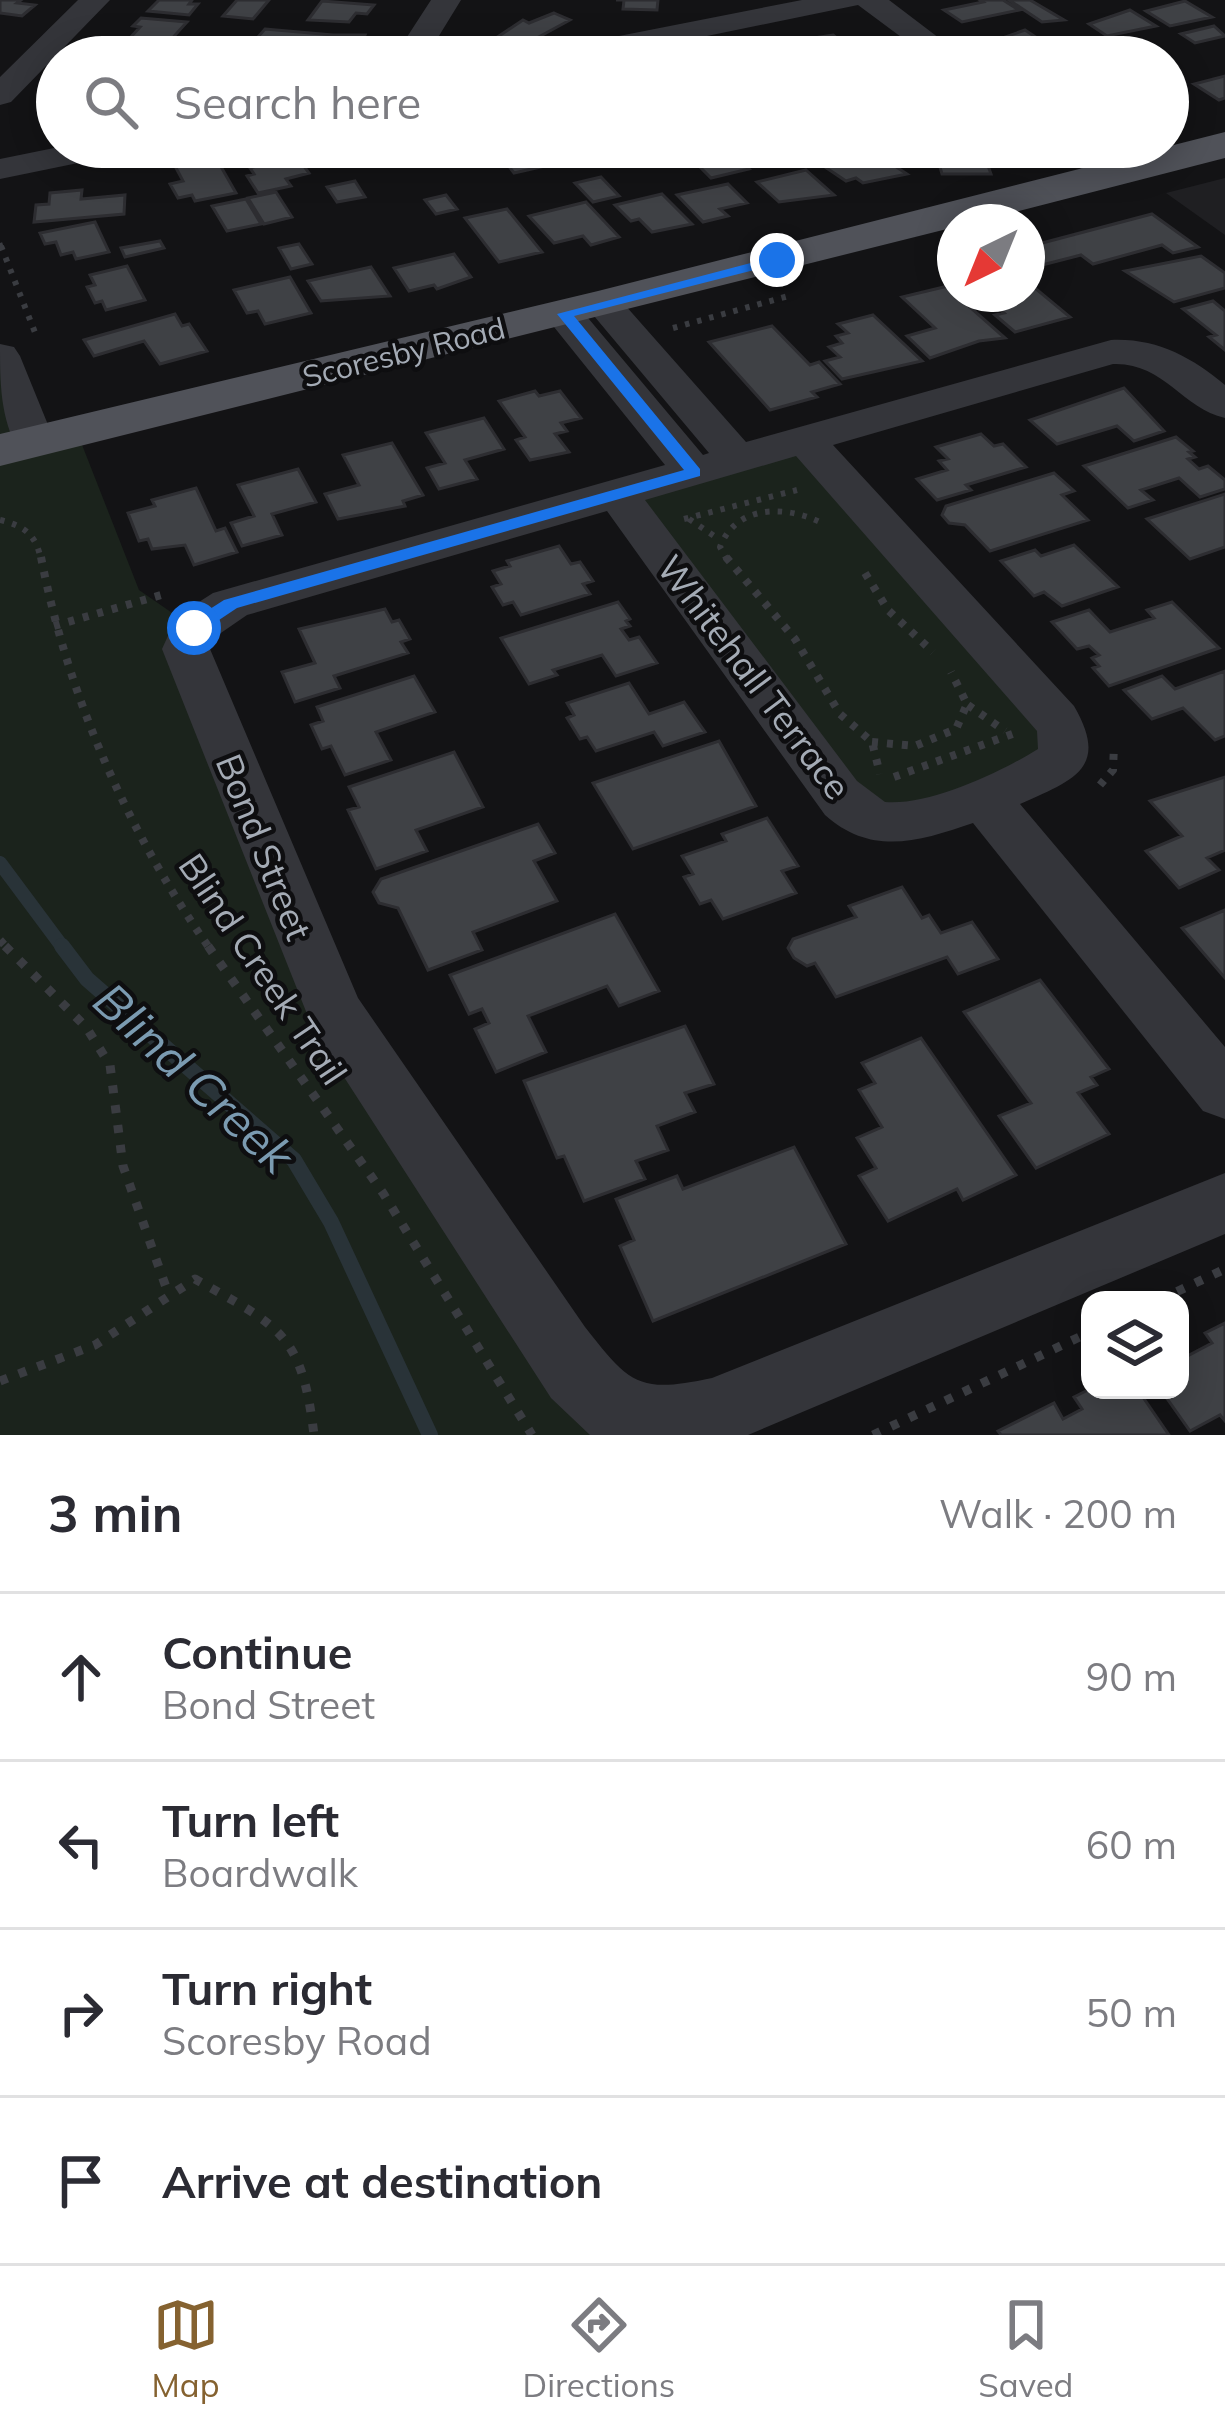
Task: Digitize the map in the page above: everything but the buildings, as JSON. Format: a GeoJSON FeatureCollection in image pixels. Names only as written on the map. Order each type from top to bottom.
{"type":"FeatureCollection","features":[{"type":"Feature","properties":{"kind":"main road","name":"Scoresby Road"},"geometry":{"type":"LineString","coordinates":[[1189,149],[1225,145]]}},
{"type":"Feature","properties":{"kind":"main road","name":"Scoresby Road"},"geometry":{"type":"LineString","coordinates":[[17,446],[584,309],[1066,168]]}},
{"type":"Feature","properties":{"kind":"street"},"geometry":{"type":"LineString","coordinates":[[59,36],[95,0]]}},
{"type":"Feature","properties":{"kind":"street"},"geometry":{"type":"LineString","coordinates":[[423,36],[446,0]]}},
{"type":"Feature","properties":{"kind":"street"},"geometry":{"type":"LineString","coordinates":[[665,36],[848,0]]}},
{"type":"Feature","properties":{"kind":"street"},"geometry":{"type":"LineString","coordinates":[[870,0],[919,36]]}},
{"type":"Feature","properties":{"kind":"street"},"geometry":{"type":"LineString","coordinates":[[0,95],[36,59]]}},
{"type":"Feature","properties":{"kind":"street"},"geometry":{"type":"LineString","coordinates":[[0,169],[36,162]]}},
{"type":"Feature","properties":{"kind":"street"},"geometry":{"type":"LineString","coordinates":[[584,309],[738,460]]}},
{"type":"Feature","properties":{"kind":"street"},"geometry":{"type":"LineString","coordinates":[[584,309],[694,472]]}},
{"type":"Feature","properties":{"kind":"street"},"geometry":{"type":"LineString","coordinates":[[17,446],[19,349]]}},
{"type":"Feature","properties":{"kind":"street","name":"Bond Street"},"geometry":{"type":"LineString","coordinates":[[1225,406],[1166,360],[1119,351],[822,459],[738,460],[694,472],[650,513],[230,604],[194,628],[186,649],[334,1011],[588,1390],[612,1414],[645,1425],[678,1425],[1225,1203]]}},
{"type":"Feature","properties":{"kind":"street"},"geometry":{"type":"LineString","coordinates":[[822,459],[1035,726]]}},
{"type":"Feature","properties":{"kind":"street","name":"Whitehall Terrace"},"geometry":{"type":"LineString","coordinates":[[650,513],[847,805],[870,819],[897,824],[966,777],[1041,773],[1062,759],[1066,737],[1035,726]]}},
{"type":"Feature","properties":{"kind":"street"},"geometry":{"type":"LineString","coordinates":[[966,777],[1225,1092]]}},
{"type":"Feature","properties":{"kind":"path"},"geometry":{"type":"LineString","coordinates":[[0,242],[19,349]]}},
{"type":"Feature","properties":{"kind":"path"},"geometry":{"type":"LineString","coordinates":[[650,513],[745,505],[822,459]]}},
{"type":"Feature","properties":{"kind":"path"},"geometry":{"type":"LineString","coordinates":[[745,505],[754,515]]}},
{"type":"Feature","properties":{"kind":"path"},"geometry":{"type":"LineString","coordinates":[[719,540],[728,528],[754,515],[787,509],[826,525]]}},
{"type":"Feature","properties":{"kind":"path"},"geometry":{"type":"LineString","coordinates":[[650,513],[719,540],[735,573],[782,621],[808,657],[825,694],[872,742],[881,770],[878,782],[966,777],[1035,726]]}},
{"type":"Feature","properties":{"kind":"path","name":"Blind Creek Trail"},"geometry":{"type":"LineString","coordinates":[[0,520],[22,525],[38,543],[54,626],[93,740],[194,926],[383,1193],[532,1435]]}},
{"type":"Feature","properties":{"kind":"path"},"geometry":{"type":"LineString","coordinates":[[863,568],[888,610],[950,670],[967,704],[960,725],[935,742],[896,748],[872,742]]}},
{"type":"Feature","properties":{"kind":"path"},"geometry":{"type":"LineString","coordinates":[[967,704],[1035,726]]}},
{"type":"Feature","properties":{"kind":"path"},"geometry":{"type":"LineString","coordinates":[[935,742],[966,777]]}},
{"type":"Feature","properties":{"kind":"path"},"geometry":{"type":"LineString","coordinates":[[0,940],[16,961],[73,1006],[113,1069],[119,1145],[142,1229],[167,1290]]}},
{"type":"Feature","properties":{"kind":"path"},"geometry":{"type":"LineString","coordinates":[[1178,1291],[1225,1269]]}},
{"type":"Feature","properties":{"kind":"path"},"geometry":{"type":"LineString","coordinates":[[0,1381],[39,1370],[106,1338],[167,1290],[195,1280],[282,1331],[297,1348],[309,1384],[314,1435]]}},
{"type":"Feature","properties":{"kind":"path"},"geometry":{"type":"LineString","coordinates":[[872,1435],[1081,1337]]}},
{"type":"Feature","properties":{"kind":"shaded area"},"geometry":{"type":"Polygon","coordinates":[[[1225,178],[1225,235],[1166,193],[1225,178]]]}},
{"type":"Feature","properties":{"kind":"shaded area"},"geometry":{"type":"Polygon","coordinates":[[[0,356],[34,442],[77,432],[139,590],[194,628],[318,978],[645,1435],[0,1435],[0,356]]]}},
{"type":"Feature","properties":{"kind":"shaded area"},"geometry":{"type":"Polygon","coordinates":[[[806,441],[1068,749],[884,823],[617,493],[806,441]]]}},
{"type":"Feature","properties":{"kind":"waterway","name":"Blind Creek"},"geometry":{"type":"LineString","coordinates":[[0,863],[64,949]]}},
{"type":"Feature","properties":{"kind":"waterway","name":"Blind Creek"},"geometry":{"type":"LineString","coordinates":[[62,946],[87,979],[294,1160],[331,1222],[430,1435]]}},
{"type":"Feature","properties":{"kind":"route"},"geometry":{"type":"LineString","coordinates":[[194,628],[230,604],[694,472],[564,314],[777,260]]}}]}
